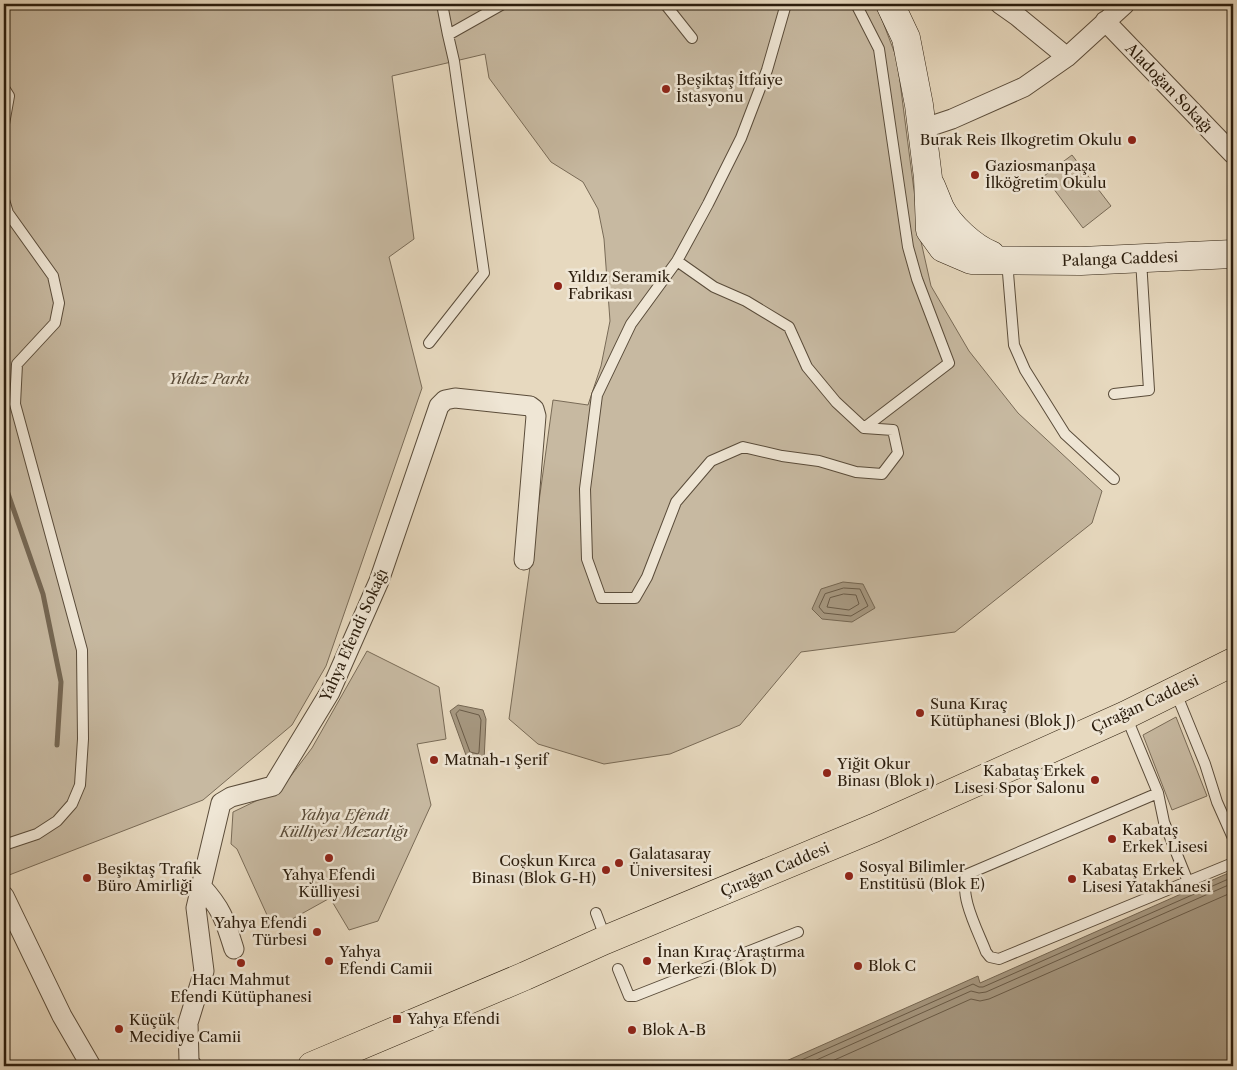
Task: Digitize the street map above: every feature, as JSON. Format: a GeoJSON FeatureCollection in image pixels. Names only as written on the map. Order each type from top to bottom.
{"type":"FeatureCollection","features":[{"type":"Feature","properties":{"kind":"main road","name":"Palanga Caddesi"},"geometry":{"type":"LineString","coordinates":[[894,6],[906,38],[919,105],[928,178],[941,210],[963,237],[981,251],[1007,260],[1081,261],[1233,254]]}},
{"type":"Feature","properties":{"kind":"main road","name":"Çırağan Caddesi"},"geometry":{"type":"LineString","coordinates":[[312,1066],[605,940],[857,836],[1126,715],[1233,662]]}},
{"type":"Feature","properties":{"kind":"street"},"geometry":{"type":"LineString","coordinates":[[1000,4],[1067,57]]}},
{"type":"Feature","properties":{"kind":"street"},"geometry":{"type":"LineString","coordinates":[[922,129],[952,119],[1024,88],[1067,57],[1125,4]]}},
{"type":"Feature","properties":{"kind":"street","name":"Aladoğan Sokağı"},"geometry":{"type":"LineString","coordinates":[[1105,22],[1233,154]]}},
{"type":"Feature","properties":{"kind":"street","name":"Yahya Efendi Sokağı"},"geometry":{"type":"LineString","coordinates":[[192,1066],[189,1061],[188,1023],[204,971],[196,908],[221,803],[231,798],[273,786],[330,692],[379,582],[439,406],[445,400],[454,398],[530,406],[534,409],[536,416],[524,560]]}},
{"type":"Feature","properties":{"kind":"street"},"geometry":{"type":"LineString","coordinates":[[201,886],[215,901],[226,920],[234,950]]}},
{"type":"Feature","properties":{"kind":"street"},"geometry":{"type":"LineString","coordinates":[[4,896],[62,1016],[91,1066]]}},
{"type":"Feature","properties":{"kind":"lane"},"geometry":{"type":"LineString","coordinates":[[429,343],[484,273],[454,62],[442,4]]}},
{"type":"Feature","properties":{"kind":"lane"},"geometry":{"type":"LineString","coordinates":[[448,36],[503,4]]}},
{"type":"Feature","properties":{"kind":"lane"},"geometry":{"type":"LineString","coordinates":[[665,4],[692,38]]}},
{"type":"Feature","properties":{"kind":"lane"},"geometry":{"type":"LineString","coordinates":[[677,261],[714,287],[746,301],[789,327],[807,367],[836,402],[864,428],[893,430],[898,453],[882,474],[856,472],[819,461],[782,456],[743,447],[711,461],[676,502],[647,577],[635,598],[601,598],[587,559],[585,489],[596,394],[631,324],[677,261],[708,204],[740,138],[767,70],[786,4]]}},
{"type":"Feature","properties":{"kind":"lane"},"geometry":{"type":"LineString","coordinates":[[856,4],[879,49],[908,247],[917,279],[949,363],[864,428]]}},
{"type":"Feature","properties":{"kind":"lane"},"geometry":{"type":"LineString","coordinates":[[4,88],[9,96],[4,124]]}},
{"type":"Feature","properties":{"kind":"lane"},"geometry":{"type":"LineString","coordinates":[[4,200],[8,213],[53,276],[59,303],[54,323],[17,364],[14,404],[82,650],[83,739],[80,785],[72,804],[57,821],[37,834],[4,845]]}},
{"type":"Feature","properties":{"kind":"lane"},"geometry":{"type":"LineString","coordinates":[[1114,394],[1148,390],[1141,259]]}},
{"type":"Feature","properties":{"kind":"lane"},"geometry":{"type":"LineString","coordinates":[[1007,260],[1014,345],[1025,370],[1065,434],[1114,479]]}},
{"type":"Feature","properties":{"kind":"lane"},"geometry":{"type":"LineString","coordinates":[[1175,691],[1205,764],[1217,802],[1233,838]]}},
{"type":"Feature","properties":{"kind":"lane"},"geometry":{"type":"LineString","coordinates":[[1126,715],[1158,793],[1164,822],[1188,882]]}},
{"type":"Feature","properties":{"kind":"lane"},"geometry":{"type":"LineString","coordinates":[[1158,793],[971,871],[966,877],[965,890],[970,911],[986,952],[990,957],[999,959],[1233,863]]}},
{"type":"Feature","properties":{"kind":"lane"},"geometry":{"type":"LineString","coordinates":[[596,913],[602,929]]}},
{"type":"Feature","properties":{"kind":"lane"},"geometry":{"type":"LineString","coordinates":[[618,969],[629,996],[635,996],[798,932]]}},
{"type":"Feature","properties":{"kind":"green space","name":"Yıldız Parkı"},"geometry":{"type":"Polygon","coordinates":[[[4,4],[876,4],[897,59],[920,237],[931,286],[969,351],[1018,413],[1102,491],[1092,523],[955,632],[801,652],[740,725],[670,754],[604,764],[538,744],[509,719],[553,400],[588,405],[601,366],[610,321],[604,239],[598,209],[583,182],[551,162],[489,78],[485,54],[392,76],[414,239],[389,257],[422,388],[326,666],[292,725],[203,800],[4,877],[4,4]]]}},
{"type":"Feature","properties":{"kind":"green space"},"geometry":{"type":"Polygon","coordinates":[[[1072,155],[1111,206],[1083,228],[1044,176],[1072,155]]]}},
{"type":"Feature","properties":{"kind":"green space","name":"Yahya Efendi Külliyesi Mezarlığı"},"geometry":{"type":"Polygon","coordinates":[[[367,651],[439,687],[446,739],[417,744],[431,805],[378,921],[349,930],[330,898],[276,928],[272,926],[237,849],[231,844],[233,812],[281,789],[312,748],[367,651]]]}},
{"type":"Feature","properties":{"kind":"green space"},"geometry":{"type":"Polygon","coordinates":[[[1176,717],[1207,796],[1172,810],[1143,735],[1176,717]]]}},
{"type":"Feature","properties":{"kind":"water"},"geometry":{"type":"Polygon","coordinates":[[[843,582],[863,584],[875,608],[852,622],[822,619],[812,609],[821,589],[843,582]]]}},
{"type":"Feature","properties":{"kind":"water"},"geometry":{"type":"Polygon","coordinates":[[[458,705],[483,710],[486,719],[484,761],[467,758],[450,711],[458,705]]]}},
{"type":"Feature","properties":{"kind":"water"},"geometry":{"type":"Polygon","coordinates":[[[1233,871],[1233,1066],[775,1066],[978,976],[980,983],[1233,871]]]}},
{"type":"Feature","properties":{"kind":"waterway"},"geometry":{"type":"LineString","coordinates":[[4,482],[43,594],[61,682],[57,745]]}},
{"type":"Feature","properties":{"kind":"place","name":"Beşiktaş İtfaiye İstasyonu"},"geometry":{"type":"Point","coordinates":[666,89]}},
{"type":"Feature","properties":{"kind":"place","name":"Burak Reis Ilkogretim Okulu"},"geometry":{"type":"Point","coordinates":[1132,140]}},
{"type":"Feature","properties":{"kind":"place","name":"Gaziosmanpaşa İlköğretim Okulu"},"geometry":{"type":"Point","coordinates":[975,175]}},
{"type":"Feature","properties":{"kind":"place","name":"Yıldız Seramik Fabrikası"},"geometry":{"type":"Point","coordinates":[558,286]}},
{"type":"Feature","properties":{"kind":"place","name":"Suna Kıraç Kütüphanesi (Blok J)"},"geometry":{"type":"Point","coordinates":[920,713]}},
{"type":"Feature","properties":{"kind":"place","name":"Matnah-ı Şerif"},"geometry":{"type":"Point","coordinates":[434,760]}},
{"type":"Feature","properties":{"kind":"place","name":"Yiğit Okur Binası (Blok ı)"},"geometry":{"type":"Point","coordinates":[827,773]}},
{"type":"Feature","properties":{"kind":"place","name":"Kabataş Erkek Lisesi Spor Salonu"},"geometry":{"type":"Point","coordinates":[1095,780]}},
{"type":"Feature","properties":{"kind":"place","name":"Kabataş Erkek Lisesi"},"geometry":{"type":"Point","coordinates":[1112,839]}},
{"type":"Feature","properties":{"kind":"place","name":"Yahya Efendi Külliyesi"},"geometry":{"type":"Point","coordinates":[329,858]}},
{"type":"Feature","properties":{"kind":"place","name":"Galatasaray Üniversitesi"},"geometry":{"type":"Point","coordinates":[619,863]}},
{"type":"Feature","properties":{"kind":"place","name":"Coşkun Kırca Binası (Blok G-H)"},"geometry":{"type":"Point","coordinates":[606,870]}},
{"type":"Feature","properties":{"kind":"place","name":"Sosyal Bilimler Enstitüsü (Blok E)"},"geometry":{"type":"Point","coordinates":[849,876]}},
{"type":"Feature","properties":{"kind":"place","name":"Beşiktaş Trafik Büro Amirliği"},"geometry":{"type":"Point","coordinates":[87,878]}},
{"type":"Feature","properties":{"kind":"place","name":"Kabataş Erkek Lisesi Yatakhanesi"},"geometry":{"type":"Point","coordinates":[1072,879]}},
{"type":"Feature","properties":{"kind":"place","name":"Yahya Efendi Türbesi"},"geometry":{"type":"Point","coordinates":[317,932]}},
{"type":"Feature","properties":{"kind":"place","name":"Yahya Efendi Camii"},"geometry":{"type":"Point","coordinates":[329,961]}},
{"type":"Feature","properties":{"kind":"place","name":"İnan Kıraç Araştırma Merkezi (Blok D)"},"geometry":{"type":"Point","coordinates":[647,961]}},
{"type":"Feature","properties":{"kind":"place","name":"Hacı Mahmut Efendi Kütüphanesi"},"geometry":{"type":"Point","coordinates":[241,963]}},
{"type":"Feature","properties":{"kind":"place","name":"Blok C"},"geometry":{"type":"Point","coordinates":[858,966]}},
{"type":"Feature","properties":{"kind":"place","name":"Yahya Efendi"},"geometry":{"type":"Point","coordinates":[397,1019]}},
{"type":"Feature","properties":{"kind":"place","name":"Küçük Mecidiye Camii"},"geometry":{"type":"Point","coordinates":[119,1029]}},
{"type":"Feature","properties":{"kind":"place","name":"Blok A-B"},"geometry":{"type":"Point","coordinates":[632,1030]}}]}
